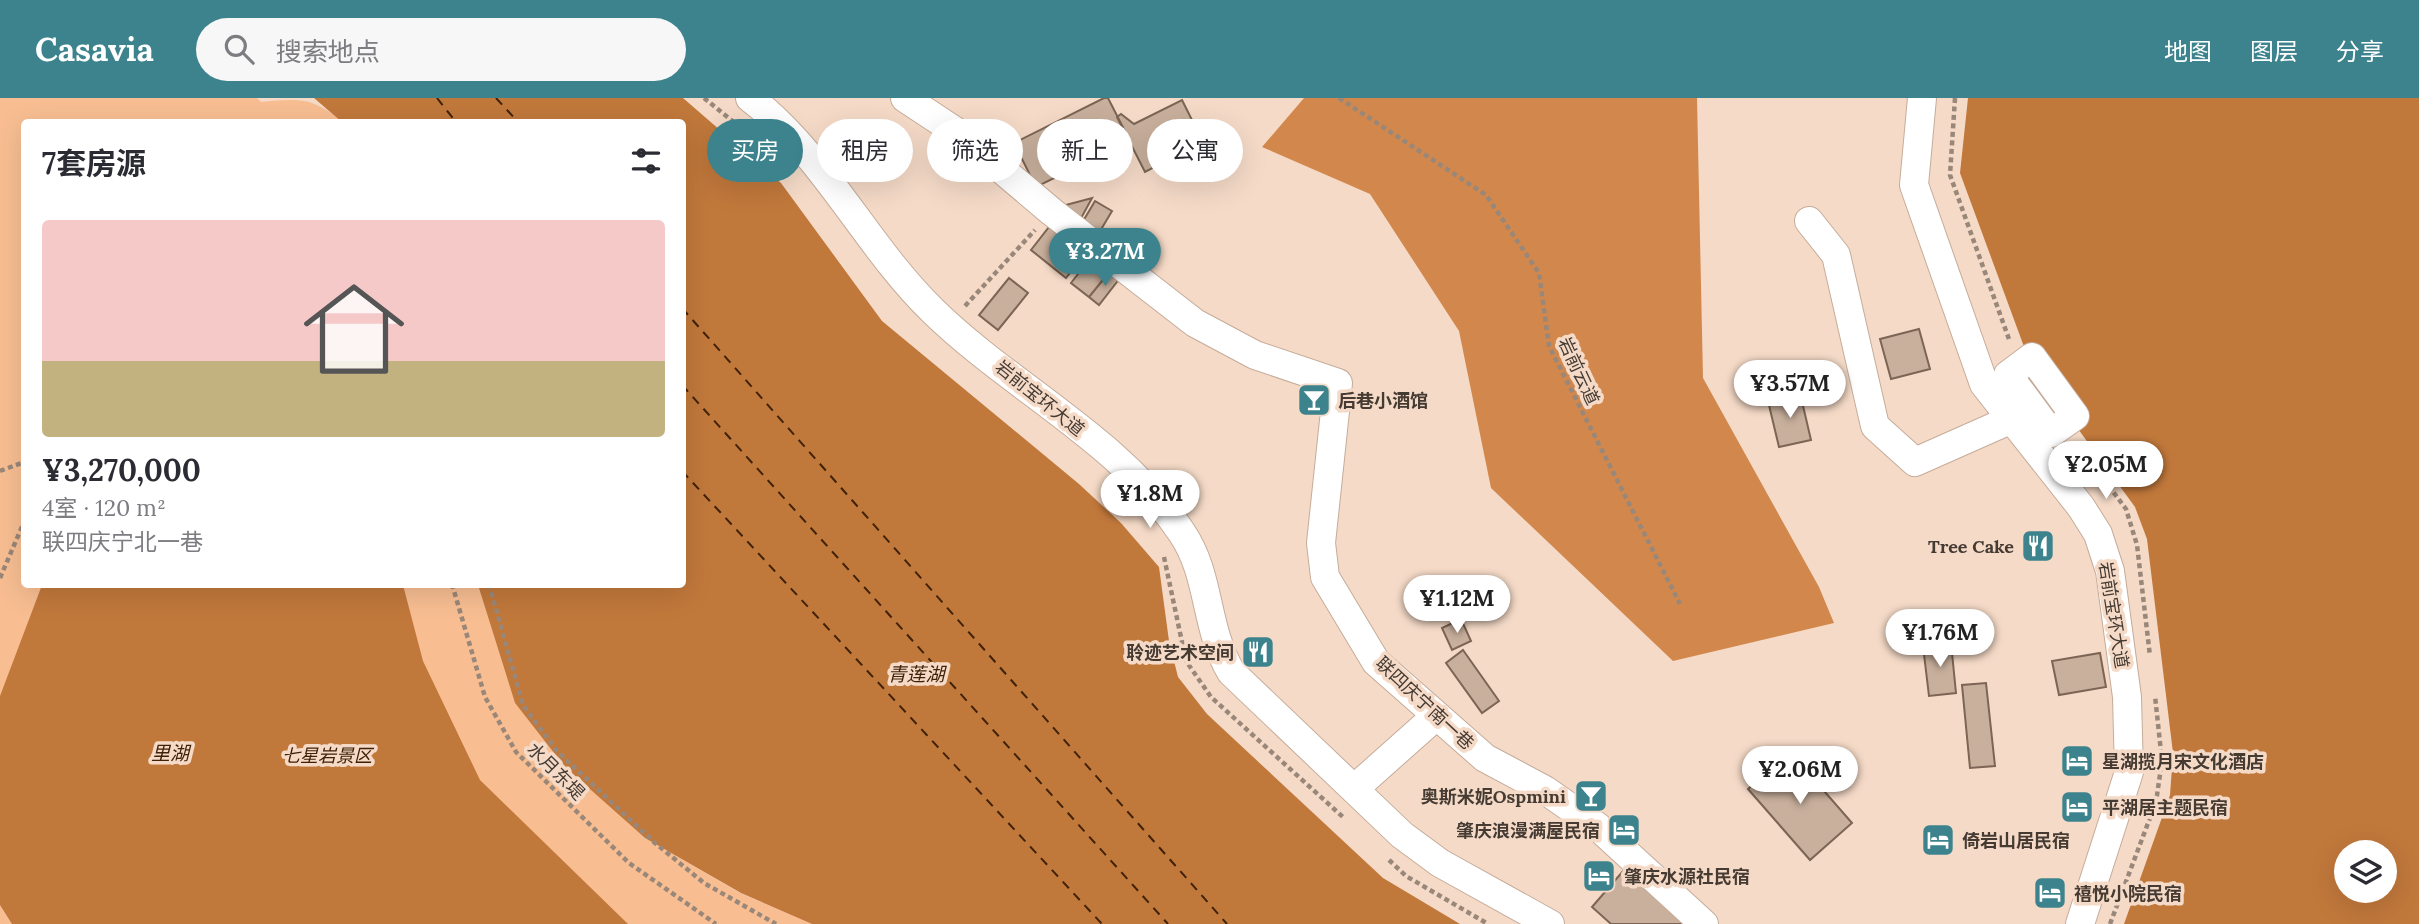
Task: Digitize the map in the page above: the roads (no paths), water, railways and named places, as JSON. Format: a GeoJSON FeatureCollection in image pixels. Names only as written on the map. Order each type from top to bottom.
{"type":"FeatureCollection","features":[{"type":"Feature","properties":{"kind":"street","name":"岩前宝环大道"},"geometry":{"type":"LineString","coordinates":[[750,98],[809,156],[906,282],[948,324],[1124,466],[1170,516],[1197,556],[1217,648],[1231,672],[1402,835],[1440,863],[1550,924]]}},
{"type":"Feature","properties":{"kind":"street","name":"联四庆宁南一巷"},"geometry":{"type":"LineString","coordinates":[[905,98],[961,135],[1052,212],[1195,323],[1255,355],[1338,383],[1321,543],[1325,577],[1376,662],[1485,758],[1545,790],[1598,827],[1704,924]]}},
{"type":"Feature","properties":{"kind":"street","name":"岩前宝环大道"},"geometry":{"type":"LineString","coordinates":[[1922,98],[1914,186],[1984,384],[2081,507],[2098,534],[2109,570],[2127,696],[2129,772],[2080,924]]}},
{"type":"Feature","properties":{"kind":"street"},"geometry":{"type":"LineString","coordinates":[[1809,221],[1836,255],[1875,426],[1915,462],[2012,419]]}},
{"type":"Feature","properties":{"kind":"street"},"geometry":{"type":"LineString","coordinates":[[1354,789],[1436,716]]}},
{"type":"Feature","properties":{"kind":"water","name":"青莲湖"},"geometry":{"type":"Polygon","coordinates":[[[314,98],[683,98],[707,119],[707,182],[780,182],[882,321],[1079,484],[1121,523],[1159,567],[1169,641],[1178,677],[1207,714],[1383,878],[1460,924],[812,924],[741,893],[645,838],[565,767],[515,703],[479,588],[686,588],[686,119],[338,119],[314,98]]]}},
{"type":"Feature","properties":{"kind":"water"},"geometry":{"type":"Polygon","coordinates":[[[1968,98],[2419,98],[2419,924],[2124,924],[2170,795],[2173,753],[2147,539],[2135,507],[2030,363],[1960,173],[1968,98]]]}},
{"type":"Feature","properties":{"kind":"water","name":"里湖"},"geometry":{"type":"Polygon","coordinates":[[[41,588],[404,588],[423,661],[480,780],[628,924],[12,924],[0,905],[0,696],[41,588]]]}},
{"type":"Feature","properties":{"kind":"place","name":"后巷小酒馆"},"geometry":{"type":"Point","coordinates":[1314,400]}},
{"type":"Feature","properties":{"kind":"place","name":"Tree Cake"},"geometry":{"type":"Point","coordinates":[2038,546]}},
{"type":"Feature","properties":{"kind":"place","name":"聆迹艺术空间"},"geometry":{"type":"Point","coordinates":[1258,652]}},
{"type":"Feature","properties":{"kind":"place","name":"星湖揽月宋文化酒店"},"geometry":{"type":"Point","coordinates":[2077,761]}},
{"type":"Feature","properties":{"kind":"place","name":"奥斯米妮Ospmini"},"geometry":{"type":"Point","coordinates":[1591,796]}},
{"type":"Feature","properties":{"kind":"place","name":"平湖居主题民宿"},"geometry":{"type":"Point","coordinates":[2077,807]}},
{"type":"Feature","properties":{"kind":"place","name":"肇庆浪漫满屋民宿"},"geometry":{"type":"Point","coordinates":[1624,830]}},
{"type":"Feature","properties":{"kind":"place","name":"倚岩山居民宿"},"geometry":{"type":"Point","coordinates":[1938,840]}},
{"type":"Feature","properties":{"kind":"place","name":"肇庆水源社民宿"},"geometry":{"type":"Point","coordinates":[1599,876]}},
{"type":"Feature","properties":{"kind":"place","name":"禧悦小院民宿"},"geometry":{"type":"Point","coordinates":[2050,893]}},
{"type":"Feature","properties":{"kind":"park label","name":"七星岩景区"},"geometry":{"type":"Point","coordinates":[327,755]}}]}
